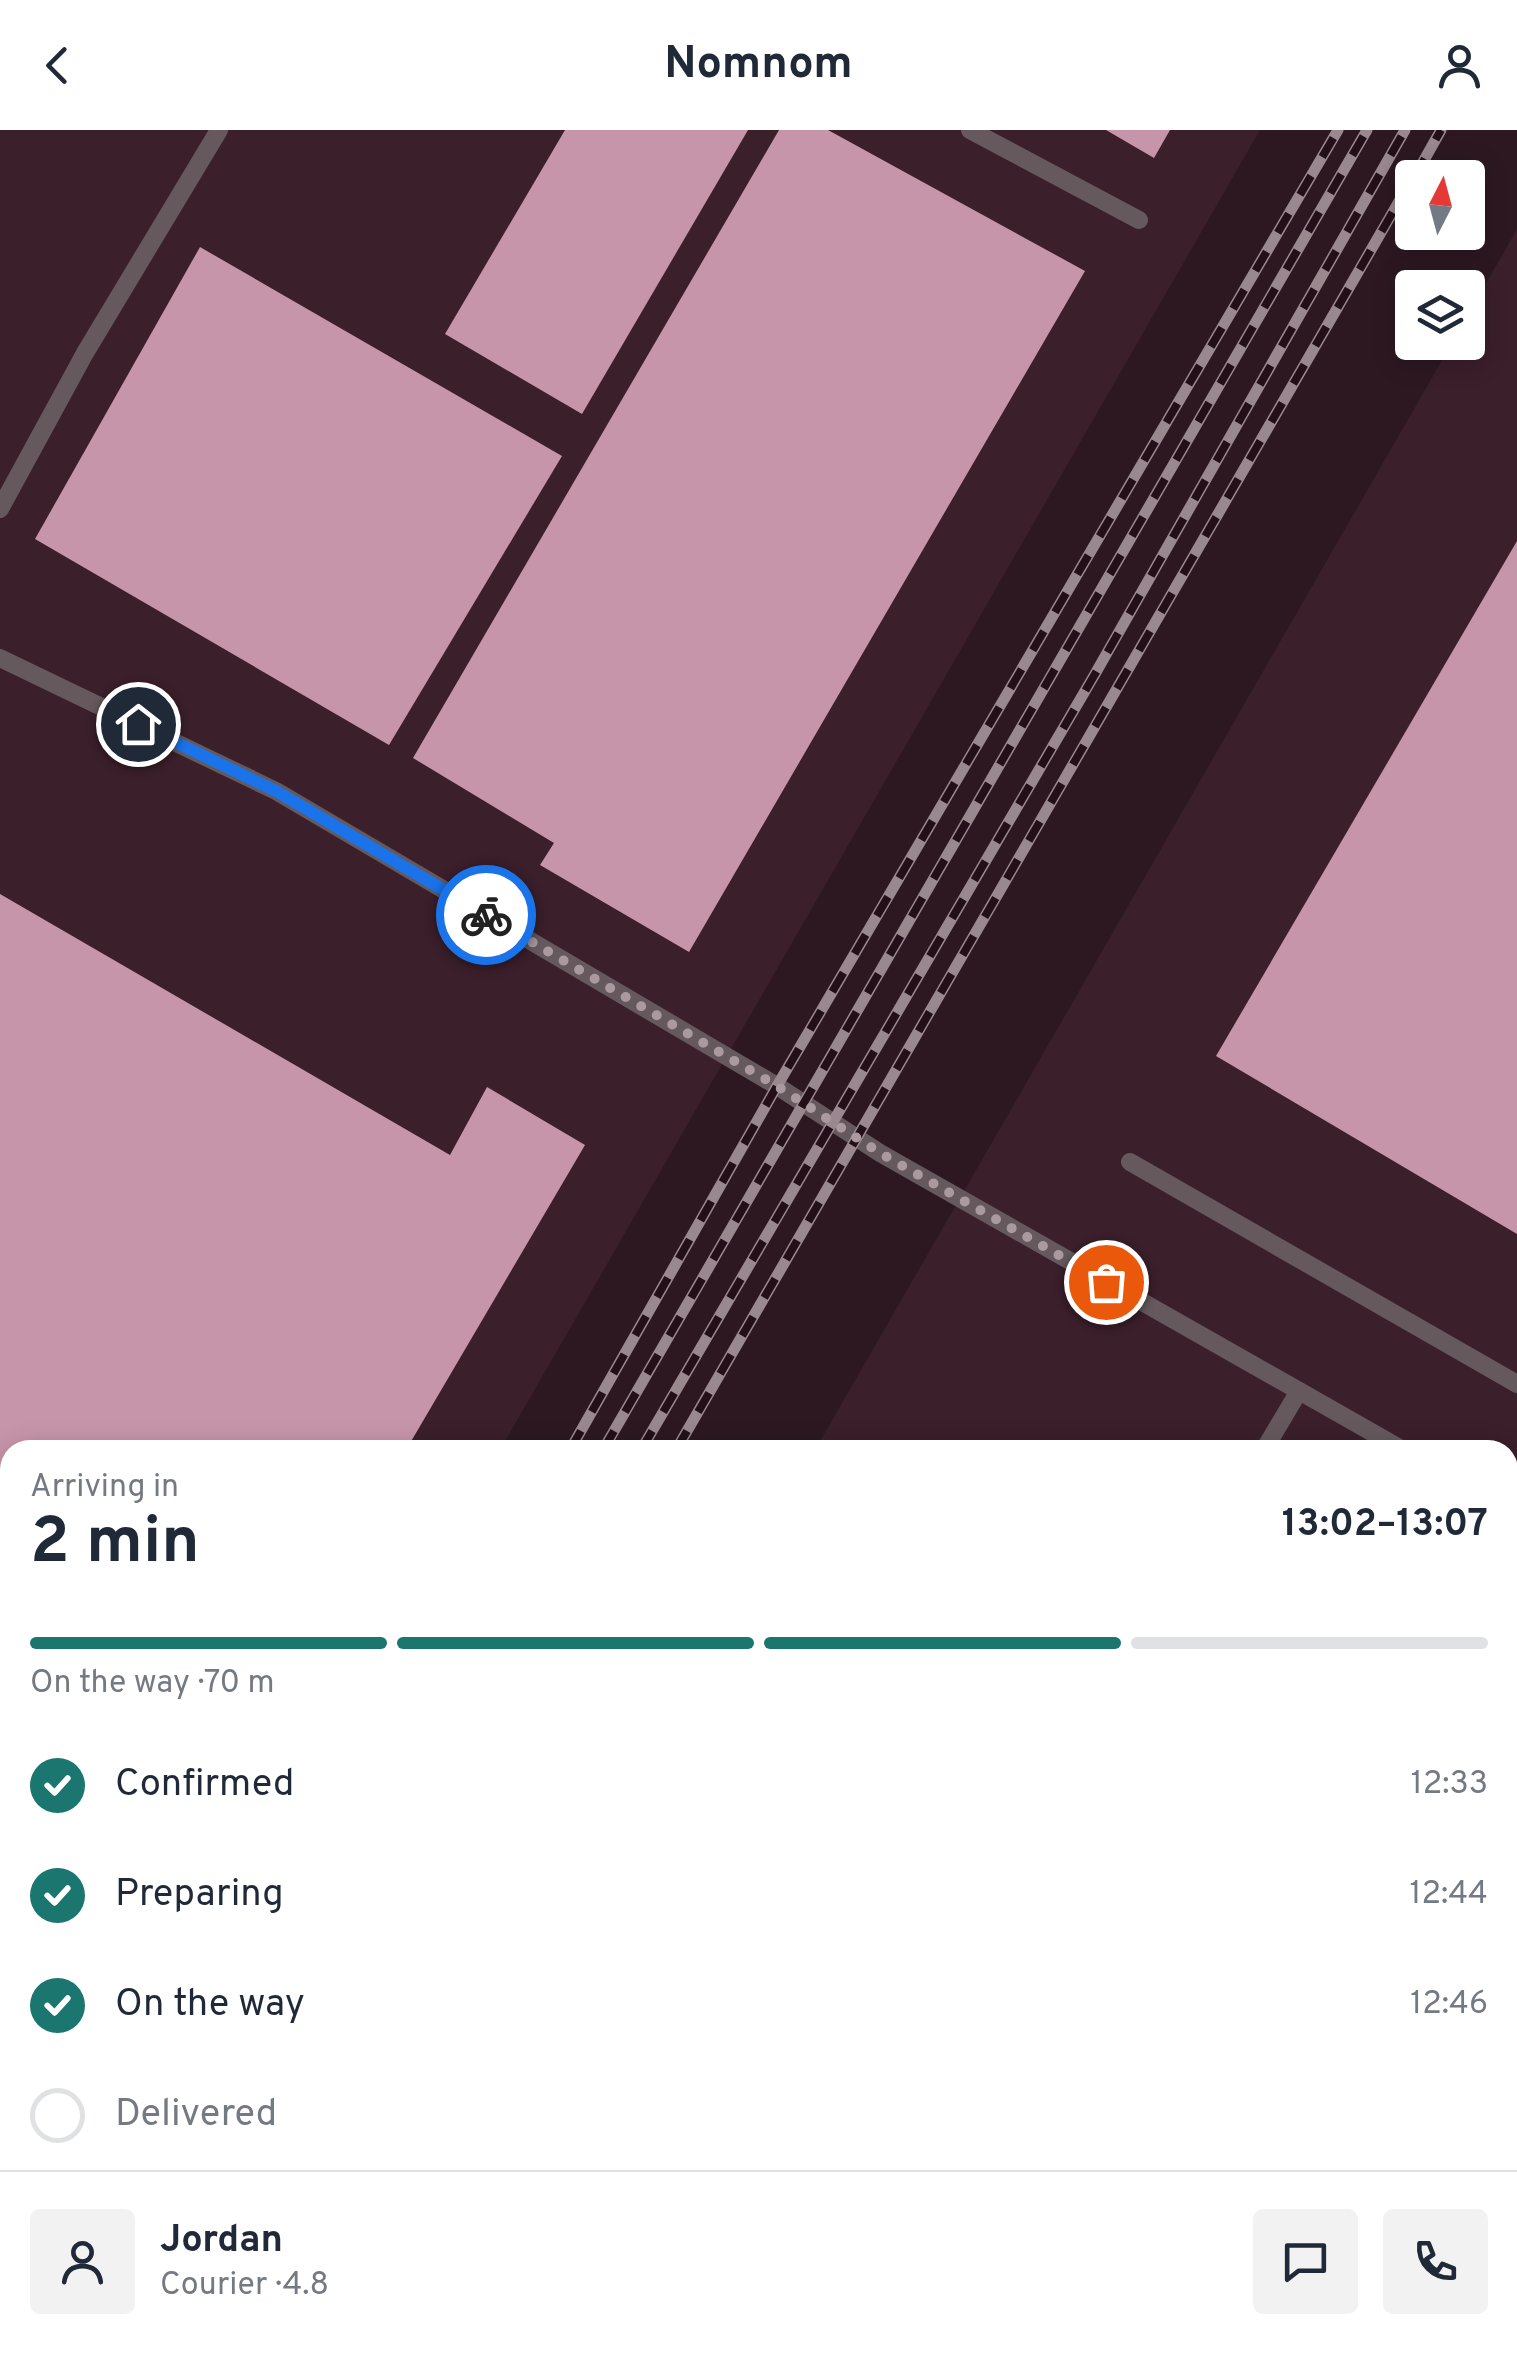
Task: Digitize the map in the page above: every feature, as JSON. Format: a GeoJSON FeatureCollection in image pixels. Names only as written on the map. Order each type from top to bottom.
{"type":"FeatureCollection","features":[{"type":"Feature","properties":{"kind":"lane"},"geometry":{"type":"LineString","coordinates":[[0,509],[85,353],[220,130]]}},
{"type":"Feature","properties":{"kind":"lane"},"geometry":{"type":"LineString","coordinates":[[970,130],[1139,220]]}},
{"type":"Feature","properties":{"kind":"lane"},"geometry":{"type":"LineString","coordinates":[[0,658],[276,791],[777,1086],[880,1153],[1386,1440]]}},
{"type":"Feature","properties":{"kind":"lane"},"geometry":{"type":"LineString","coordinates":[[1130,1162],[1517,1384]]}},
{"type":"Feature","properties":{"kind":"lane"},"geometry":{"type":"LineString","coordinates":[[1270,1440],[1300,1391]]}},
{"type":"Feature","properties":{"kind":"shaded area"},"geometry":{"type":"Polygon","coordinates":[[[0,130],[1260,130],[506,1440],[0,1440],[0,130]]]}},
{"type":"Feature","properties":{"kind":"shaded area"},"geometry":{"type":"Polygon","coordinates":[[[1517,229],[1517,1440],[821,1440],[1442,360],[1485,360],[1485,285],[1517,229]]]}},
{"type":"Feature","properties":{"kind":"building"},"geometry":{"type":"Polygon","coordinates":[[[565,130],[748,130],[582,414],[445,334],[565,130]]]}},
{"type":"Feature","properties":{"kind":"building"},"geometry":{"type":"Polygon","coordinates":[[[779,130],[828,130],[1085,271],[689,952],[540,865],[554,843],[413,758],[779,130]]]}},
{"type":"Feature","properties":{"kind":"building"},"geometry":{"type":"Polygon","coordinates":[[[1106,130],[1170,130],[1154,158],[1106,130]]]}},
{"type":"Feature","properties":{"kind":"building"},"geometry":{"type":"Polygon","coordinates":[[[200,247],[562,456],[389,745],[35,539],[200,247]]]}},
{"type":"Feature","properties":{"kind":"building"},"geometry":{"type":"Polygon","coordinates":[[[1517,541],[1517,1234],[1216,1056],[1517,541]]]}},
{"type":"Feature","properties":{"kind":"building"},"geometry":{"type":"Polygon","coordinates":[[[0,894],[450,1155],[487,1087],[585,1145],[412,1440],[0,1440],[0,894]]]}},
{"type":"Feature","properties":{"kind":"railway"},"geometry":{"type":"LineString","coordinates":[[576,1440],[777,1086],[1338,130]]}},
{"type":"Feature","properties":{"kind":"railway"},"geometry":{"type":"LineString","coordinates":[[609,1440],[1367,130]]}},
{"type":"Feature","properties":{"kind":"railway"},"geometry":{"type":"LineString","coordinates":[[647,1440],[1095,674],[1405,130]]}},
{"type":"Feature","properties":{"kind":"railway"},"geometry":{"type":"LineString","coordinates":[[1424,160],[1441,130]]}},
{"type":"Feature","properties":{"kind":"railway"},"geometry":{"type":"LineString","coordinates":[[682,1440],[1395,208]]}},
{"type":"Feature","properties":{"kind":"way so far"},"geometry":{"type":"LineString","coordinates":[[486,915],[777,1086],[880,1153],[1106,1282]]}},
{"type":"Feature","properties":{"kind":"route"},"geometry":{"type":"LineString","coordinates":[[138,724],[276,791],[486,915]]}}]}
